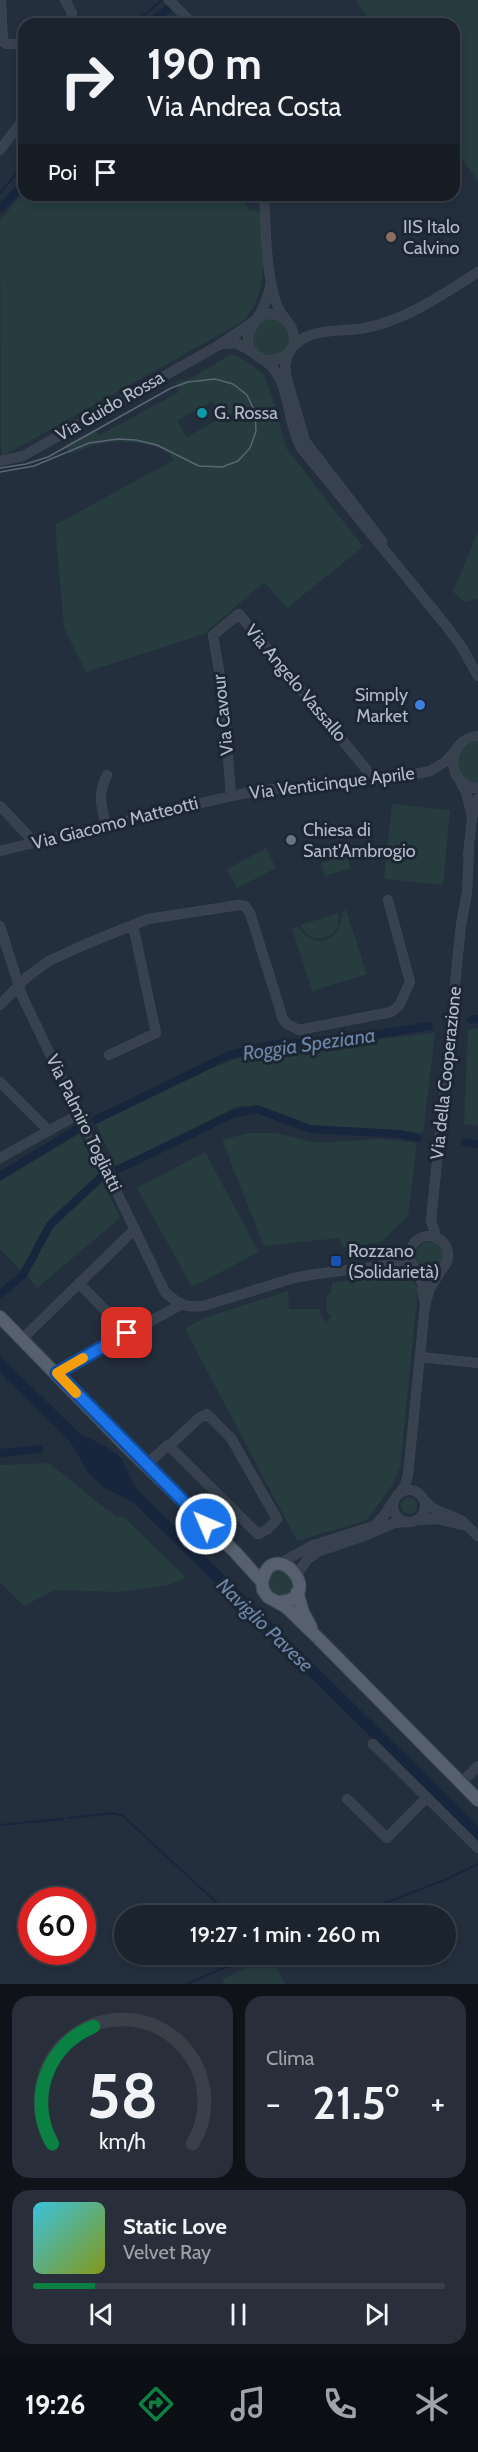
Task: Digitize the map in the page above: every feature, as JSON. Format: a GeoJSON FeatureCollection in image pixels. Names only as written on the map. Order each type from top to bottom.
{"type":"FeatureCollection","features":[{"type":"Feature","properties":{"kind":"main road"},"geometry":{"type":"LineString","coordinates":[[0,1317],[235,1552],[262,1582]]}},
{"type":"Feature","properties":{"kind":"main road"},"geometry":{"type":"LineString","coordinates":[[235,1552],[259,1564],[287,1566],[297,1574],[299,1584],[297,1592],[303,1612],[318,1638]]}},
{"type":"Feature","properties":{"kind":"main road"},"geometry":{"type":"LineString","coordinates":[[276,1565],[265,1572],[262,1582],[263,1590],[268,1597],[279,1602],[318,1638],[478,1800]]}},
{"type":"Feature","properties":{"kind":"main road"},"geometry":{"type":"LineString","coordinates":[[279,1602],[289,1600],[297,1592]]}},
{"type":"Feature","properties":{"kind":"street"},"geometry":{"type":"LineString","coordinates":[[1,0],[3,42],[7,45],[18,44]]}},
{"type":"Feature","properties":{"kind":"street"},"geometry":{"type":"LineString","coordinates":[[65,0],[72,18]]}},
{"type":"Feature","properties":{"kind":"street"},"geometry":{"type":"LineString","coordinates":[[169,0],[188,18]]}},
{"type":"Feature","properties":{"kind":"street"},"geometry":{"type":"LineString","coordinates":[[178,0],[183,13]]}},
{"type":"Feature","properties":{"kind":"street"},"geometry":{"type":"LineString","coordinates":[[0,150],[18,126]]}},
{"type":"Feature","properties":{"kind":"street"},"geometry":{"type":"LineString","coordinates":[[264,201],[271,283],[277,307],[296,328],[310,334]]}},
{"type":"Feature","properties":{"kind":"street"},"geometry":{"type":"LineString","coordinates":[[271,283],[248,338],[257,355],[276,360],[299,340],[310,334],[365,328],[392,321],[419,308],[478,272]]}},
{"type":"Feature","properties":{"kind":"street"},"geometry":{"type":"LineString","coordinates":[[253,322],[261,316],[270,314],[288,321],[294,333],[285,364],[286,376],[305,441],[461,646],[478,676]]}},
{"type":"Feature","properties":{"kind":"street","name":"Via Guido Rossa"},"geometry":{"type":"LineString","coordinates":[[0,461],[23,456],[219,345],[253,322]]}},
{"type":"Feature","properties":{"kind":"street"},"geometry":{"type":"LineString","coordinates":[[219,345],[236,343],[269,363],[278,375],[296,437],[302,449],[371,537],[396,563]]}},
{"type":"Feature","properties":{"kind":"street","name":"Via Angelo Vassallo"},"geometry":{"type":"LineString","coordinates":[[213,635],[239,614],[366,769],[371,780]]}},
{"type":"Feature","properties":{"kind":"street","name":"Via Cavour"},"geometry":{"type":"LineString","coordinates":[[213,635],[223,694],[231,796]]}},
{"type":"Feature","properties":{"kind":"street"},"geometry":{"type":"LineString","coordinates":[[473,737],[478,729]]}},
{"type":"Feature","properties":{"kind":"street","name":"Via Venticinque Aprile"},"geometry":{"type":"LineString","coordinates":[[434,770],[455,751],[461,742],[473,737]]}},
{"type":"Feature","properties":{"kind":"street","name":"Via della Cooperazione"},"geometry":{"type":"LineString","coordinates":[[455,751],[452,764],[466,792],[472,818]]}},
{"type":"Feature","properties":{"kind":"street","name":"Via Venticinque Aprile"},"geometry":{"type":"LineString","coordinates":[[231,796],[263,790],[371,780],[434,770],[449,773],[466,786],[478,788]]}},
{"type":"Feature","properties":{"kind":"street"},"geometry":{"type":"LineString","coordinates":[[106,825],[99,797],[107,775]]}},
{"type":"Feature","properties":{"kind":"street","name":"Via Giacomo Matteotti"},"geometry":{"type":"LineString","coordinates":[[0,851],[231,796]]}},
{"type":"Feature","properties":{"kind":"street","name":"Via della Cooperazione"},"geometry":{"type":"LineString","coordinates":[[438,1239],[431,1221],[461,925],[461,892],[469,851],[472,818],[478,798]]}},
{"type":"Feature","properties":{"kind":"street"},"geometry":{"type":"LineString","coordinates":[[0,806],[34,842]]}},
{"type":"Feature","properties":{"kind":"street"},"geometry":{"type":"LineString","coordinates":[[0,1005],[54,957],[133,925],[148,919],[245,906],[250,913],[286,1024],[299,1030],[391,1011],[399,1006],[410,977],[388,900]]}},
{"type":"Feature","properties":{"kind":"street"},"geometry":{"type":"LineString","coordinates":[[109,1055],[156,1033],[133,925]]}},
{"type":"Feature","properties":{"kind":"street","name":"Via Palmiro Togliatti"},"geometry":{"type":"LineString","coordinates":[[0,926],[19,986],[165,1292],[184,1306]]}},
{"type":"Feature","properties":{"kind":"street"},"geometry":{"type":"LineString","coordinates":[[0,1082],[48,1131]]}},
{"type":"Feature","properties":{"kind":"street"},"geometry":{"type":"LineString","coordinates":[[0,1158],[79,1113]]}},
{"type":"Feature","properties":{"kind":"street","name":"Via della Cooperazione"},"geometry":{"type":"LineString","coordinates":[[388,1265],[402,1259],[431,1221]]}},
{"type":"Feature","properties":{"kind":"street"},"geometry":{"type":"LineString","coordinates":[[22,1339],[135,1229]]}},
{"type":"Feature","properties":{"kind":"street"},"geometry":{"type":"LineString","coordinates":[[276,1565],[311,1546],[374,1526],[384,1516],[405,1485],[425,1305],[430,1288],[448,1258],[447,1250],[438,1239],[427,1237],[417,1242],[411,1254],[419,1270],[425,1305]]}},
{"type":"Feature","properties":{"kind":"street"},"geometry":{"type":"LineString","coordinates":[[57,1373],[127,1333],[184,1306],[212,1304],[294,1278],[388,1265],[434,1273],[444,1266]]}},
{"type":"Feature","properties":{"kind":"street"},"geometry":{"type":"LineString","coordinates":[[79,1283],[127,1333]]}},
{"type":"Feature","properties":{"kind":"street"},"geometry":{"type":"LineString","coordinates":[[420,1357],[478,1364]]}},
{"type":"Feature","properties":{"kind":"street"},"geometry":{"type":"LineString","coordinates":[[146,1465],[199,1418],[207,1414],[231,1438],[277,1519],[268,1529],[258,1534],[169,1446]]}},
{"type":"Feature","properties":{"kind":"street"},"geometry":{"type":"LineString","coordinates":[[396,1497],[394,1512],[400,1519],[411,1521],[424,1511],[421,1496],[408,1469]]}},
{"type":"Feature","properties":{"kind":"street"},"geometry":{"type":"LineString","coordinates":[[396,1497],[408,1490],[421,1496],[432,1508],[458,1518],[475,1533]]}},
{"type":"Feature","properties":{"kind":"street"},"geometry":{"type":"LineString","coordinates":[[297,1574],[307,1560],[317,1552],[394,1523],[425,1518],[447,1521],[475,1533]]}},
{"type":"Feature","properties":{"kind":"street"},"geometry":{"type":"LineString","coordinates":[[373,1744],[478,1848]]}},
{"type":"Feature","properties":{"kind":"street"},"geometry":{"type":"LineString","coordinates":[[461,1783],[478,1766]]}},
{"type":"Feature","properties":{"kind":"street"},"geometry":{"type":"LineString","coordinates":[[347,1799],[387,1838],[427,1797]]}},
{"type":"Feature","properties":{"kind":"green space"},"geometry":{"type":"Polygon","coordinates":[[[356,0],[478,0],[478,182],[460,155],[460,18],[368,18],[356,0]]]}},
{"type":"Feature","properties":{"kind":"green space"},"geometry":{"type":"Polygon","coordinates":[[[18,199],[18,201],[244,201],[249,210],[259,211],[263,255],[261,284],[251,310],[242,322],[1,457],[0,220],[18,199]]]}},
{"type":"Feature","properties":{"kind":"green space"},"geometry":{"type":"Polygon","coordinates":[[[271,318],[284,324],[290,337],[284,350],[271,356],[258,350],[252,337],[258,324],[271,318]]]}},
{"type":"Feature","properties":{"kind":"green space"},"geometry":{"type":"Polygon","coordinates":[[[231,354],[240,357],[264,374],[286,448],[363,547],[287,608],[264,582],[204,634],[86,672],[64,628],[55,525],[174,460],[161,449],[141,444],[102,443],[70,454],[65,445],[95,429],[99,436],[179,392],[176,382],[192,378],[231,354]],[[212,401],[177,421],[187,437],[221,418],[212,401]]]}},
{"type":"Feature","properties":{"kind":"green space"},"geometry":{"type":"Polygon","coordinates":[[[478,532],[478,599],[465,602],[453,592],[478,532]]]}},
{"type":"Feature","properties":{"kind":"green space"},"geometry":{"type":"Polygon","coordinates":[[[478,741],[478,784],[463,777],[458,763],[463,749],[478,741]]]}},
{"type":"Feature","properties":{"kind":"green space"},"geometry":{"type":"Polygon","coordinates":[[[392,804],[450,810],[443,885],[384,879],[392,804]]]}},
{"type":"Feature","properties":{"kind":"green space"},"geometry":{"type":"Polygon","coordinates":[[[266,848],[276,868],[237,888],[227,869],[266,848]]]}},
{"type":"Feature","properties":{"kind":"green space"},"geometry":{"type":"Polygon","coordinates":[[[347,855],[351,868],[325,876],[321,863],[347,855]]]}},
{"type":"Feature","properties":{"kind":"green space"},"geometry":{"type":"Polygon","coordinates":[[[346,910],[367,974],[312,991],[292,928],[298,926],[312,939],[326,940],[337,930],[342,912],[346,910]]]}},
{"type":"Feature","properties":{"kind":"green space"},"geometry":{"type":"Polygon","coordinates":[[[339,913],[338,927],[324,938],[308,935],[300,925],[339,913]]]}},
{"type":"Feature","properties":{"kind":"green space"},"geometry":{"type":"Polygon","coordinates":[[[478,1028],[478,1126],[464,1124],[468,1030],[478,1028]]]}},
{"type":"Feature","properties":{"kind":"green space"},"geometry":{"type":"Polygon","coordinates":[[[435,1033],[423,1133],[310,1125],[258,1106],[238,1106],[116,1167],[96,1124],[214,1067],[247,1055],[435,1033]]]}},
{"type":"Feature","properties":{"kind":"green space"},"geometry":{"type":"Polygon","coordinates":[[[249,1133],[274,1133],[318,1143],[382,1139],[417,1143],[408,1216],[381,1242],[343,1248],[339,1238],[264,1246],[222,1140],[249,1133]]]}},
{"type":"Feature","properties":{"kind":"green space"},"geometry":{"type":"Polygon","coordinates":[[[79,1134],[99,1173],[48,1224],[21,1270],[0,1249],[0,1181],[79,1134]]]}},
{"type":"Feature","properties":{"kind":"green space"},"geometry":{"type":"Polygon","coordinates":[[[205,1152],[259,1252],[192,1287],[137,1188],[205,1152]]]}},
{"type":"Feature","properties":{"kind":"green space"},"geometry":{"type":"Polygon","coordinates":[[[102,1180],[120,1218],[37,1288],[26,1274],[53,1226],[102,1180]]]}},
{"type":"Feature","properties":{"kind":"green space"},"geometry":{"type":"Polygon","coordinates":[[[430,1242],[440,1246],[444,1256],[440,1266],[430,1270],[420,1266],[416,1256],[420,1246],[430,1242]]]}},
{"type":"Feature","properties":{"kind":"green space"},"geometry":{"type":"Polygon","coordinates":[[[393,1274],[408,1277],[418,1289],[400,1468],[393,1484],[367,1520],[297,1541],[185,1329],[204,1318],[288,1291],[289,1309],[319,1309],[326,1322],[331,1317],[327,1312],[326,1295],[331,1294],[332,1283],[393,1274]]]}},
{"type":"Feature","properties":{"kind":"green space"},"geometry":{"type":"Polygon","coordinates":[[[49,1463],[116,1517],[123,1516],[186,1578],[168,1585],[119,1592],[55,1590],[24,1606],[0,1582],[0,1465],[49,1463]]]}},
{"type":"Feature","properties":{"kind":"green space"},"geometry":{"type":"Polygon","coordinates":[[[406,1498],[412,1498],[417,1506],[415,1512],[406,1514],[401,1509],[401,1503],[406,1498]]]}},
{"type":"Feature","properties":{"kind":"green space"},"geometry":{"type":"Polygon","coordinates":[[[280,1570],[289,1574],[293,1583],[289,1592],[280,1596],[271,1592],[267,1583],[271,1574],[280,1570]]]}},
{"type":"Feature","properties":{"kind":"green space"},"geometry":{"type":"Polygon","coordinates":[[[251,1965],[275,1965],[285,1984],[224,1984],[222,1980],[251,1965]]]}},
{"type":"Feature","properties":{"kind":"water","name":"Naviglio Pavese"},"geometry":{"type":"Polygon","coordinates":[[[0,1356],[79,1433],[109,1448],[121,1458],[135,1486],[143,1495],[478,1826],[478,1843],[134,1503],[102,1486],[88,1473],[70,1441],[0,1373],[0,1356]]]}},
{"type":"Feature","properties":{"kind":"waterway"},"geometry":{"type":"LineString","coordinates":[[140,18],[161,1]]}},
{"type":"Feature","properties":{"kind":"waterway"},"geometry":{"type":"LineString","coordinates":[[156,18],[168,9]]}},
{"type":"Feature","properties":{"kind":"waterway"},"geometry":{"type":"LineString","coordinates":[[0,193],[18,171]]}},
{"type":"Feature","properties":{"kind":"waterway"},"geometry":{"type":"LineString","coordinates":[[0,209],[18,190]]}},
{"type":"Feature","properties":{"kind":"waterway","name":"Roggia Speziana"},"geometry":{"type":"LineString","coordinates":[[471,1020],[478,1019]]}},
{"type":"Feature","properties":{"kind":"waterway","name":"Roggia Speziana"},"geometry":{"type":"LineString","coordinates":[[95,1120],[229,1055],[270,1045],[349,1039],[429,1026]]}},
{"type":"Feature","properties":{"kind":"waterway"},"geometry":{"type":"LineString","coordinates":[[119,1169],[233,1114],[257,1109],[310,1129],[400,1134],[418,1138]]}},
{"type":"Feature","properties":{"kind":"waterway","name":"Roggia Speziana"},"geometry":{"type":"LineString","coordinates":[[0,1176],[79,1128]]}},
{"type":"Feature","properties":{"kind":"waterway"},"geometry":{"type":"LineString","coordinates":[[465,1142],[478,1144]]}},
{"type":"Feature","properties":{"kind":"waterway"},"geometry":{"type":"LineString","coordinates":[[0,1294],[23,1275],[50,1225],[100,1178]]}},
{"type":"Feature","properties":{"kind":"waterway"},"geometry":{"type":"LineString","coordinates":[[0,1453],[39,1449]]}},
{"type":"Feature","properties":{"kind":"waterway"},"geometry":{"type":"LineString","coordinates":[[69,1818],[113,1813],[123,1816],[219,1905]]}},
{"type":"Feature","properties":{"kind":"waterway"},"geometry":{"type":"LineString","coordinates":[[0,1825],[63,1819]]}},
{"type":"Feature","properties":{"kind":"waterway"},"geometry":{"type":"LineString","coordinates":[[380,1905],[447,1879],[478,1864]]}},
{"type":"Feature","properties":{"kind":"waterway"},"geometry":{"type":"LineString","coordinates":[[187,1984],[230,1965]]}},
{"type":"Feature","properties":{"kind":"tram line"},"geometry":{"type":"LineString","coordinates":[[0,468],[26,464],[48,457],[171,388],[188,382],[215,379],[233,384],[247,395],[255,412],[256,431],[250,448],[238,461],[222,467],[199,466],[157,445],[118,439],[89,443],[34,466],[0,472]]}},
{"type":"Feature","properties":{"kind":"slow traffic"},"geometry":{"type":"LineString","coordinates":[[76,1393],[57,1373],[83,1358]]}},
{"type":"Feature","properties":{"kind":"place","name":"IIS Italo Calvino"},"geometry":{"type":"Point","coordinates":[391,237]}},
{"type":"Feature","properties":{"kind":"place","name":"G. Rossa"},"geometry":{"type":"Point","coordinates":[202,413]}},
{"type":"Feature","properties":{"kind":"place","name":"Simply Market"},"geometry":{"type":"Point","coordinates":[420,705]}},
{"type":"Feature","properties":{"kind":"place","name":"Chiesa di Sant'Ambrogio"},"geometry":{"type":"Point","coordinates":[291,840]}},
{"type":"Feature","properties":{"kind":"place","name":"Rozzano (Solidarietà)"},"geometry":{"type":"Point","coordinates":[336,1261]}},
{"type":"Feature","properties":{"kind":"route"},"geometry":{"type":"LineString","coordinates":[[127,1333],[57,1373],[128,1448],[206,1524]]}}]}
